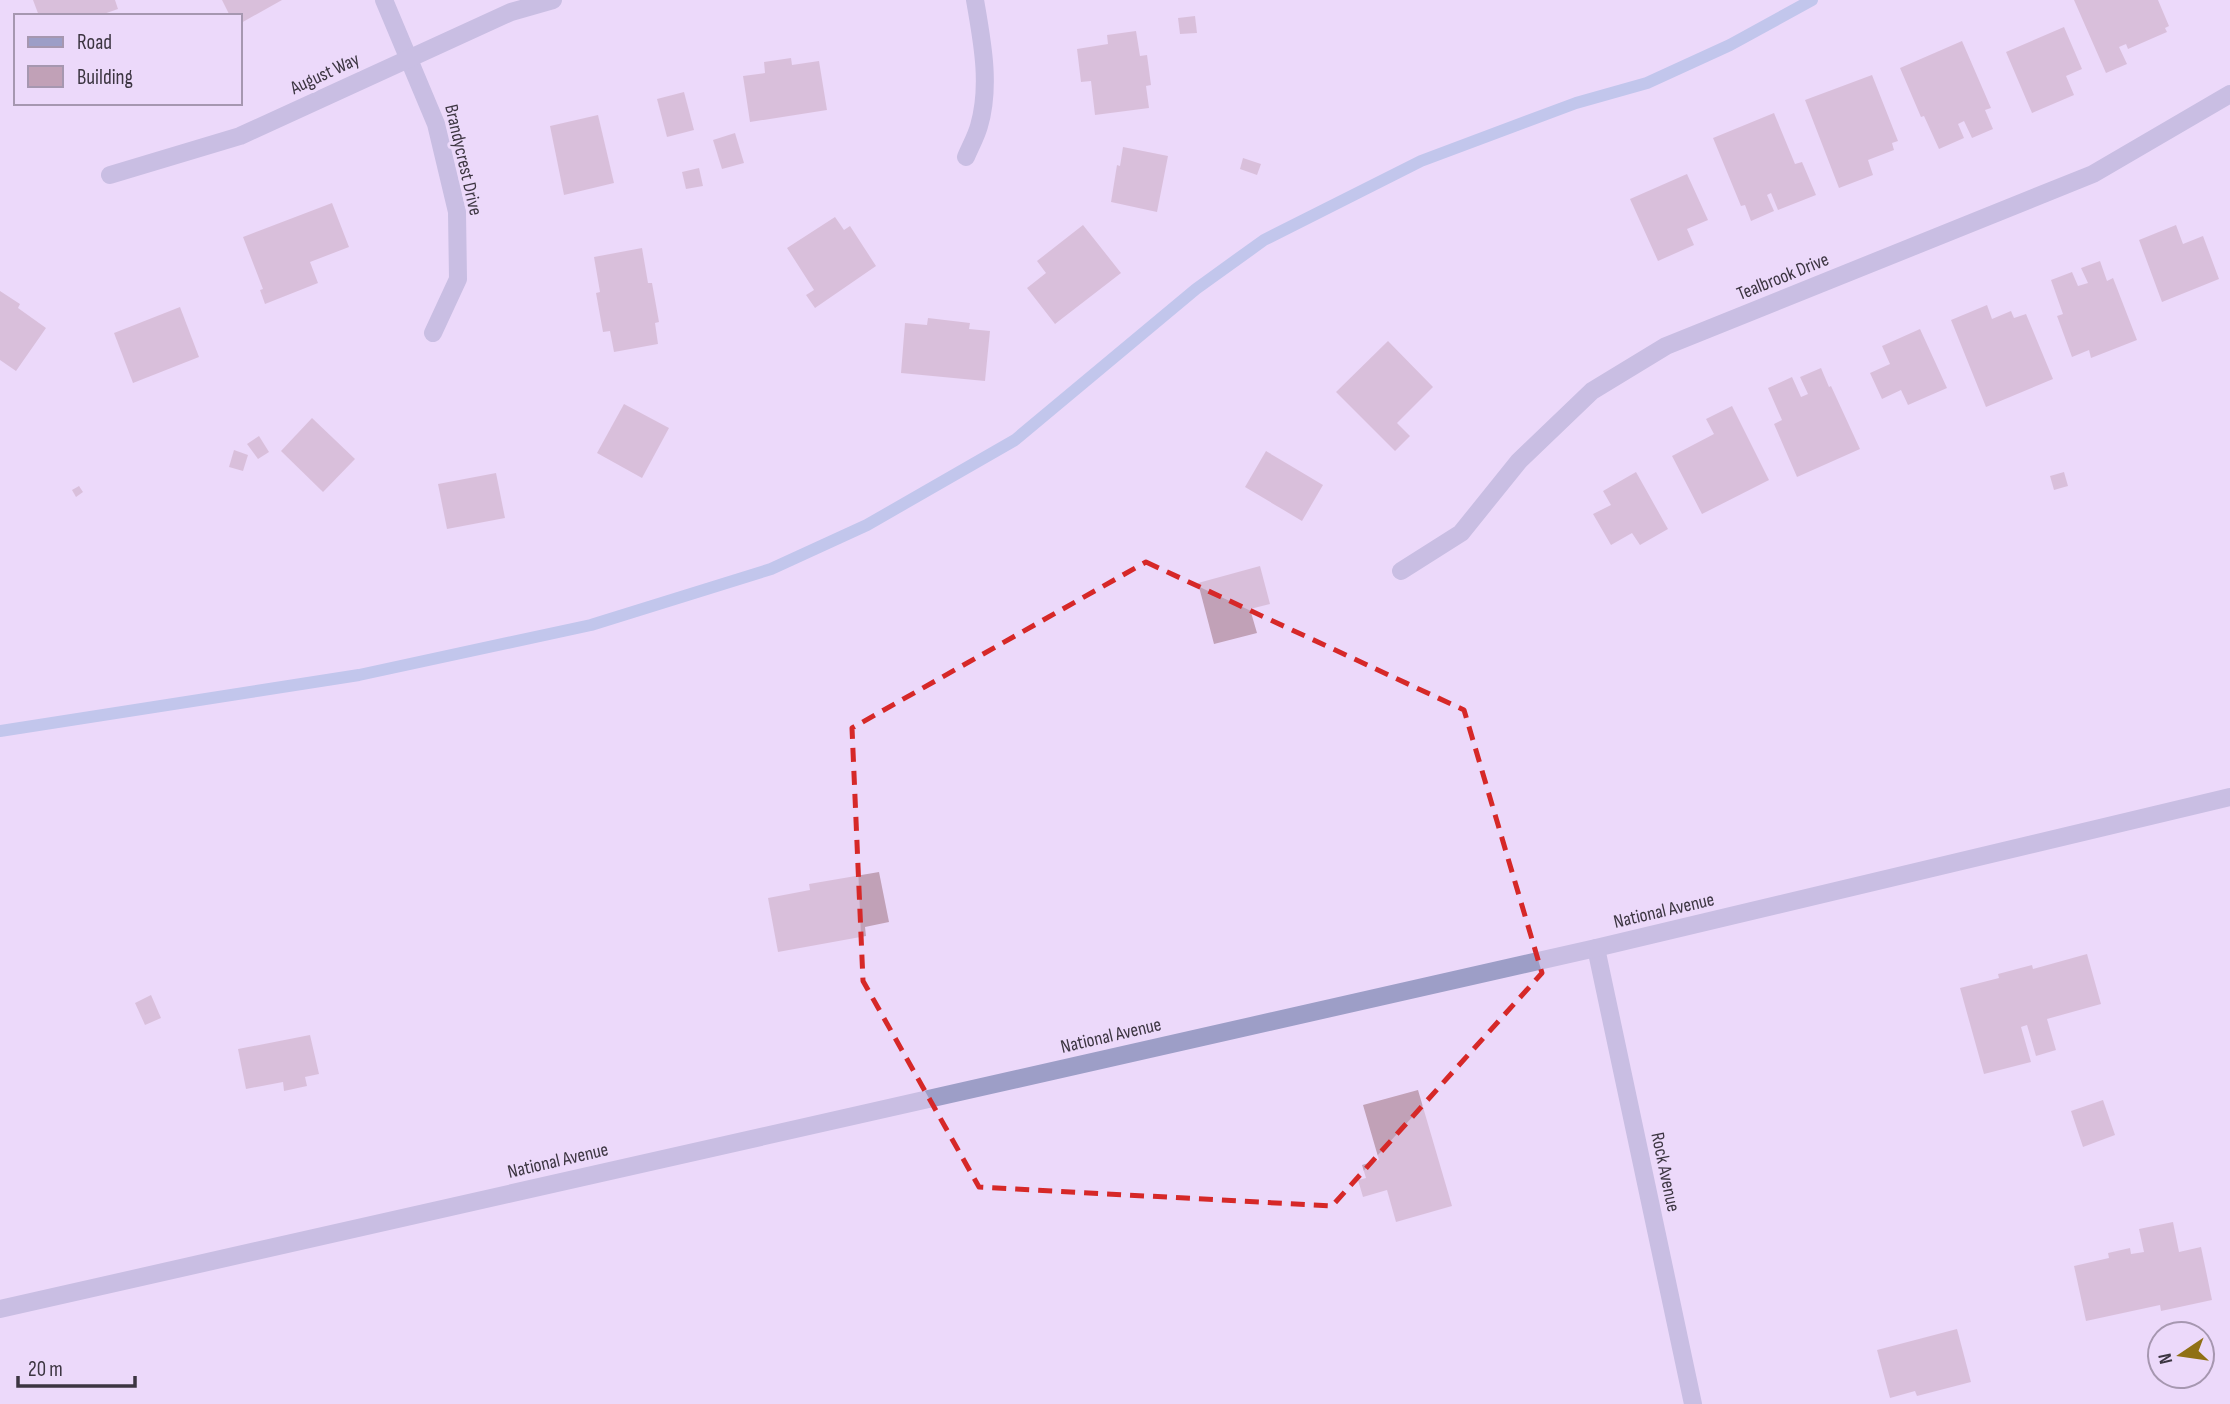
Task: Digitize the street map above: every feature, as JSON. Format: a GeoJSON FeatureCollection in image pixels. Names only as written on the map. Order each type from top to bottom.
{"type":"FeatureCollection","features":[{"type":"Feature","properties":{"kind":"street","name":"Brandycrest Drive"},"geometry":{"type":"LineString","coordinates":[[384,0],[411,58],[436,124],[457,212],[458,279],[433,333]]}},
{"type":"Feature","properties":{"kind":"street","name":"August Way"},"geometry":{"type":"LineString","coordinates":[[110,175],[240,136],[511,12],[553,0]]}},
{"type":"Feature","properties":{"kind":"street"},"geometry":{"type":"LineString","coordinates":[[966,157],[979,125],[984,91],[985,53],[975,0]]}},
{"type":"Feature","properties":{"kind":"street","name":"Tealbrook Drive"},"geometry":{"type":"LineString","coordinates":[[1401,571],[1461,533],[1519,461],[1592,391],[1666,346],[2093,174],[2230,94]]}},
{"type":"Feature","properties":{"kind":"street","name":"National Avenue"},"geometry":{"type":"LineString","coordinates":[[0,1309],[1596,948],[2230,797]]}},
{"type":"Feature","properties":{"kind":"street","name":"Rock Avenue"},"geometry":{"type":"LineString","coordinates":[[1596,948],[1693,1404]]}},
{"type":"Feature","properties":{"kind":"highlighted area"},"geometry":{"type":"Polygon","coordinates":[[[1146,562],[1464,710],[1542,973],[1332,1206],[979,1187],[863,981],[852,728],[1146,562]]]}},
{"type":"Feature","properties":{"kind":"building"},"geometry":{"type":"Polygon","coordinates":[[[33,0],[115,0],[118,9],[104,14],[38,14],[33,0]]]}},
{"type":"Feature","properties":{"kind":"building"},"geometry":{"type":"Polygon","coordinates":[[[222,0],[282,0],[242,22],[242,14],[229,14],[222,0]]]}},
{"type":"Feature","properties":{"kind":"building"},"geometry":{"type":"Polygon","coordinates":[[[2074,0],[2158,0],[2169,26],[2165,28],[2167,32],[2128,49],[2126,44],[2119,47],[2127,64],[2106,73],[2074,0]]]}},
{"type":"Feature","properties":{"kind":"building"},"geometry":{"type":"Polygon","coordinates":[[[1195,16],[1197,33],[1180,34],[1178,18],[1195,16]]]}},
{"type":"Feature","properties":{"kind":"building"},"geometry":{"type":"Polygon","coordinates":[[[2064,27],[2082,69],[2066,76],[2074,95],[2032,113],[2006,52],[2064,27]]]}},
{"type":"Feature","properties":{"kind":"building"},"geometry":{"type":"Polygon","coordinates":[[[1136,31],[1140,56],[1147,55],[1151,85],[1146,86],[1149,108],[1095,115],[1091,81],[1081,82],[1077,49],[1108,44],[1107,35],[1136,31]]]}},
{"type":"Feature","properties":{"kind":"building"},"geometry":{"type":"Polygon","coordinates":[[[1962,41],[1991,108],[1985,110],[1993,129],[1972,138],[1964,121],[1958,124],[1964,138],[1939,149],[1924,116],[1921,117],[1900,68],[1962,41]]]}},
{"type":"Feature","properties":{"kind":"building"},"geometry":{"type":"Polygon","coordinates":[[[791,58],[792,65],[819,61],[827,110],[750,122],[743,76],[765,73],[764,62],[791,58]]]}},
{"type":"Feature","properties":{"kind":"building"},"geometry":{"type":"Polygon","coordinates":[[[1872,75],[1898,141],[1892,143],[1894,150],[1868,160],[1873,175],[1839,188],[1805,100],[1872,75]]]}},
{"type":"Feature","properties":{"kind":"building"},"geometry":{"type":"Polygon","coordinates":[[[684,92],[694,130],[667,137],[657,99],[684,92]]]}},
{"type":"Feature","properties":{"kind":"building"},"geometry":{"type":"Polygon","coordinates":[[[1774,113],[1795,164],[1802,162],[1816,195],[1778,210],[1771,193],[1767,195],[1774,211],[1751,221],[1745,205],[1741,206],[1713,138],[1774,113]]]}},
{"type":"Feature","properties":{"kind":"building"},"geometry":{"type":"Polygon","coordinates":[[[598,115],[614,183],[564,195],[550,126],[598,115]]]}},
{"type":"Feature","properties":{"kind":"building"},"geometry":{"type":"Polygon","coordinates":[[[735,133],[744,163],[722,169],[713,140],[735,133]]]}},
{"type":"Feature","properties":{"kind":"building"},"geometry":{"type":"Polygon","coordinates":[[[1123,147],[1168,156],[1157,212],[1111,202],[1123,147]]]}},
{"type":"Feature","properties":{"kind":"building"},"geometry":{"type":"Polygon","coordinates":[[[1243,158],[1261,164],[1257,175],[1240,169],[1243,158]]]}},
{"type":"Feature","properties":{"kind":"building"},"geometry":{"type":"Polygon","coordinates":[[[699,168],[703,186],[686,189],[682,172],[699,168]]]}},
{"type":"Feature","properties":{"kind":"building"},"geometry":{"type":"Polygon","coordinates":[[[1687,174],[1708,220],[1687,229],[1694,245],[1658,261],[1630,199],[1687,174]]]}},
{"type":"Feature","properties":{"kind":"building"},"geometry":{"type":"Polygon","coordinates":[[[332,203],[349,247],[310,262],[318,283],[265,304],[260,290],[263,289],[243,237],[332,203]]]}},
{"type":"Feature","properties":{"kind":"building"},"geometry":{"type":"Polygon","coordinates":[[[835,217],[844,230],[850,226],[876,266],[815,308],[806,295],[814,290],[787,248],[835,217]]]}},
{"type":"Feature","properties":{"kind":"building"},"geometry":{"type":"Polygon","coordinates":[[[1083,225],[1121,273],[1055,324],[1027,288],[1046,273],[1037,261],[1083,225]]]}},
{"type":"Feature","properties":{"kind":"building"},"geometry":{"type":"Polygon","coordinates":[[[2176,225],[2183,244],[2203,236],[2219,279],[2162,302],[2139,240],[2176,225]]]}},
{"type":"Feature","properties":{"kind":"building"},"geometry":{"type":"Polygon","coordinates":[[[642,248],[659,322],[655,323],[658,344],[614,352],[610,331],[603,332],[596,293],[600,292],[594,257],[642,248]]]}},
{"type":"Feature","properties":{"kind":"building"},"geometry":{"type":"Polygon","coordinates":[[[2100,261],[2107,281],[2113,278],[2137,340],[2091,358],[2089,350],[2072,357],[2057,316],[2063,314],[2051,280],[2072,272],[2078,286],[2088,283],[2081,268],[2100,261]]]}},
{"type":"Feature","properties":{"kind":"building"},"geometry":{"type":"Polygon","coordinates":[[[0,291],[20,304],[18,308],[46,328],[16,371],[0,360],[0,291]]]}},
{"type":"Feature","properties":{"kind":"building"},"geometry":{"type":"Polygon","coordinates":[[[1987,305],[1992,319],[2011,311],[2014,318],[2026,314],[2053,379],[1986,407],[1951,320],[1987,305]]]}},
{"type":"Feature","properties":{"kind":"building"},"geometry":{"type":"Polygon","coordinates":[[[180,307],[199,357],[133,383],[114,333],[180,307]]]}},
{"type":"Feature","properties":{"kind":"building"},"geometry":{"type":"Polygon","coordinates":[[[928,318],[970,323],[969,329],[990,331],[985,381],[901,373],[905,323],[927,325],[928,318]]]}},
{"type":"Feature","properties":{"kind":"building"},"geometry":{"type":"Polygon","coordinates":[[[1920,329],[1947,388],[1908,405],[1901,390],[1882,399],[1870,373],[1890,364],[1882,346],[1920,329]]]}},
{"type":"Feature","properties":{"kind":"building"},"geometry":{"type":"Polygon","coordinates":[[[1388,341],[1433,387],[1397,423],[1410,436],[1395,451],[1336,392],[1388,341]]]}},
{"type":"Feature","properties":{"kind":"building"},"geometry":{"type":"Polygon","coordinates":[[[1821,368],[1860,449],[1797,477],[1774,424],[1782,420],[1768,388],[1792,377],[1801,397],[1808,394],[1800,377],[1821,368]]]}},
{"type":"Feature","properties":{"kind":"building"},"geometry":{"type":"Polygon","coordinates":[[[624,404],[669,428],[642,478],[597,453],[624,404]]]}},
{"type":"Feature","properties":{"kind":"building"},"geometry":{"type":"Polygon","coordinates":[[[1732,406],[1769,480],[1702,514],[1672,456],[1714,434],[1706,419],[1732,406]]]}},
{"type":"Feature","properties":{"kind":"building"},"geometry":{"type":"Polygon","coordinates":[[[312,418],[355,459],[323,492],[281,451],[312,418]]]}},
{"type":"Feature","properties":{"kind":"building"},"geometry":{"type":"Polygon","coordinates":[[[259,436],[269,452],[258,459],[247,444],[259,436]]]}},
{"type":"Feature","properties":{"kind":"building"},"geometry":{"type":"Polygon","coordinates":[[[234,450],[248,455],[243,471],[229,467],[234,450]]]}},
{"type":"Feature","properties":{"kind":"building"},"geometry":{"type":"Polygon","coordinates":[[[1266,451],[1323,485],[1302,521],[1245,487],[1266,451]]]}},
{"type":"Feature","properties":{"kind":"building"},"geometry":{"type":"Polygon","coordinates":[[[1636,472],[1668,529],[1640,545],[1632,533],[1611,545],[1593,514],[1611,505],[1603,491],[1636,472]]]}},
{"type":"Feature","properties":{"kind":"building"},"geometry":{"type":"Polygon","coordinates":[[[2064,472],[2068,486],[2054,490],[2050,476],[2064,472]]]}},
{"type":"Feature","properties":{"kind":"building"},"geometry":{"type":"Polygon","coordinates":[[[496,473],[505,518],[447,529],[438,484],[496,473]]]}},
{"type":"Feature","properties":{"kind":"building"},"geometry":{"type":"Polygon","coordinates":[[[79,486],[83,492],[76,497],[72,490],[79,486]]]}},
{"type":"Feature","properties":{"kind":"building"},"geometry":{"type":"Polygon","coordinates":[[[1260,566],[1270,604],[1250,609],[1257,633],[1214,644],[1198,583],[1260,566]]]}},
{"type":"Feature","properties":{"kind":"building"},"geometry":{"type":"Polygon","coordinates":[[[879,872],[889,922],[865,927],[866,936],[778,952],[768,898],[810,890],[809,884],[879,872]]]}},
{"type":"Feature","properties":{"kind":"building"},"geometry":{"type":"Polygon","coordinates":[[[2087,954],[2101,1004],[2047,1019],[2056,1050],[2036,1056],[2027,1025],[2021,1027],[2031,1062],[1984,1074],[1960,988],[1999,978],[1998,974],[2032,965],[2033,969],[2087,954]]]}},
{"type":"Feature","properties":{"kind":"building"},"geometry":{"type":"Polygon","coordinates":[[[151,995],[161,1018],[145,1025],[135,1003],[151,995]]]}},
{"type":"Feature","properties":{"kind":"building"},"geometry":{"type":"Polygon","coordinates":[[[310,1035],[319,1074],[305,1077],[307,1086],[284,1091],[283,1082],[246,1089],[238,1049],[310,1035]]]}},
{"type":"Feature","properties":{"kind":"building"},"geometry":{"type":"Polygon","coordinates":[[[1418,1090],[1452,1206],[1396,1222],[1387,1190],[1363,1197],[1358,1180],[1366,1178],[1362,1165],[1379,1160],[1363,1105],[1418,1090]]]}},
{"type":"Feature","properties":{"kind":"building"},"geometry":{"type":"Polygon","coordinates":[[[2103,1100],[2115,1135],[2083,1147],[2071,1111],[2103,1100]]]}},
{"type":"Feature","properties":{"kind":"building"},"geometry":{"type":"Polygon","coordinates":[[[2173,1222],[2179,1252],[2201,1247],[2212,1300],[2161,1311],[2160,1305],[2086,1321],[2074,1266],[2109,1258],[2108,1253],[2130,1248],[2131,1254],[2144,1252],[2139,1229],[2173,1222]]]}},
{"type":"Feature","properties":{"kind":"building"},"geometry":{"type":"Polygon","coordinates":[[[1957,1329],[1971,1382],[1917,1396],[1915,1391],[1890,1398],[1877,1350],[1957,1329]]]}},
{"type":"Feature","properties":{"kind":"waterway"},"geometry":{"type":"LineString","coordinates":[[0,731],[359,675],[591,625],[771,569],[867,525],[1015,440],[1196,289],[1264,240],[1421,161],[1576,103],[1647,83],[1730,45],[1812,0]]}}]}
